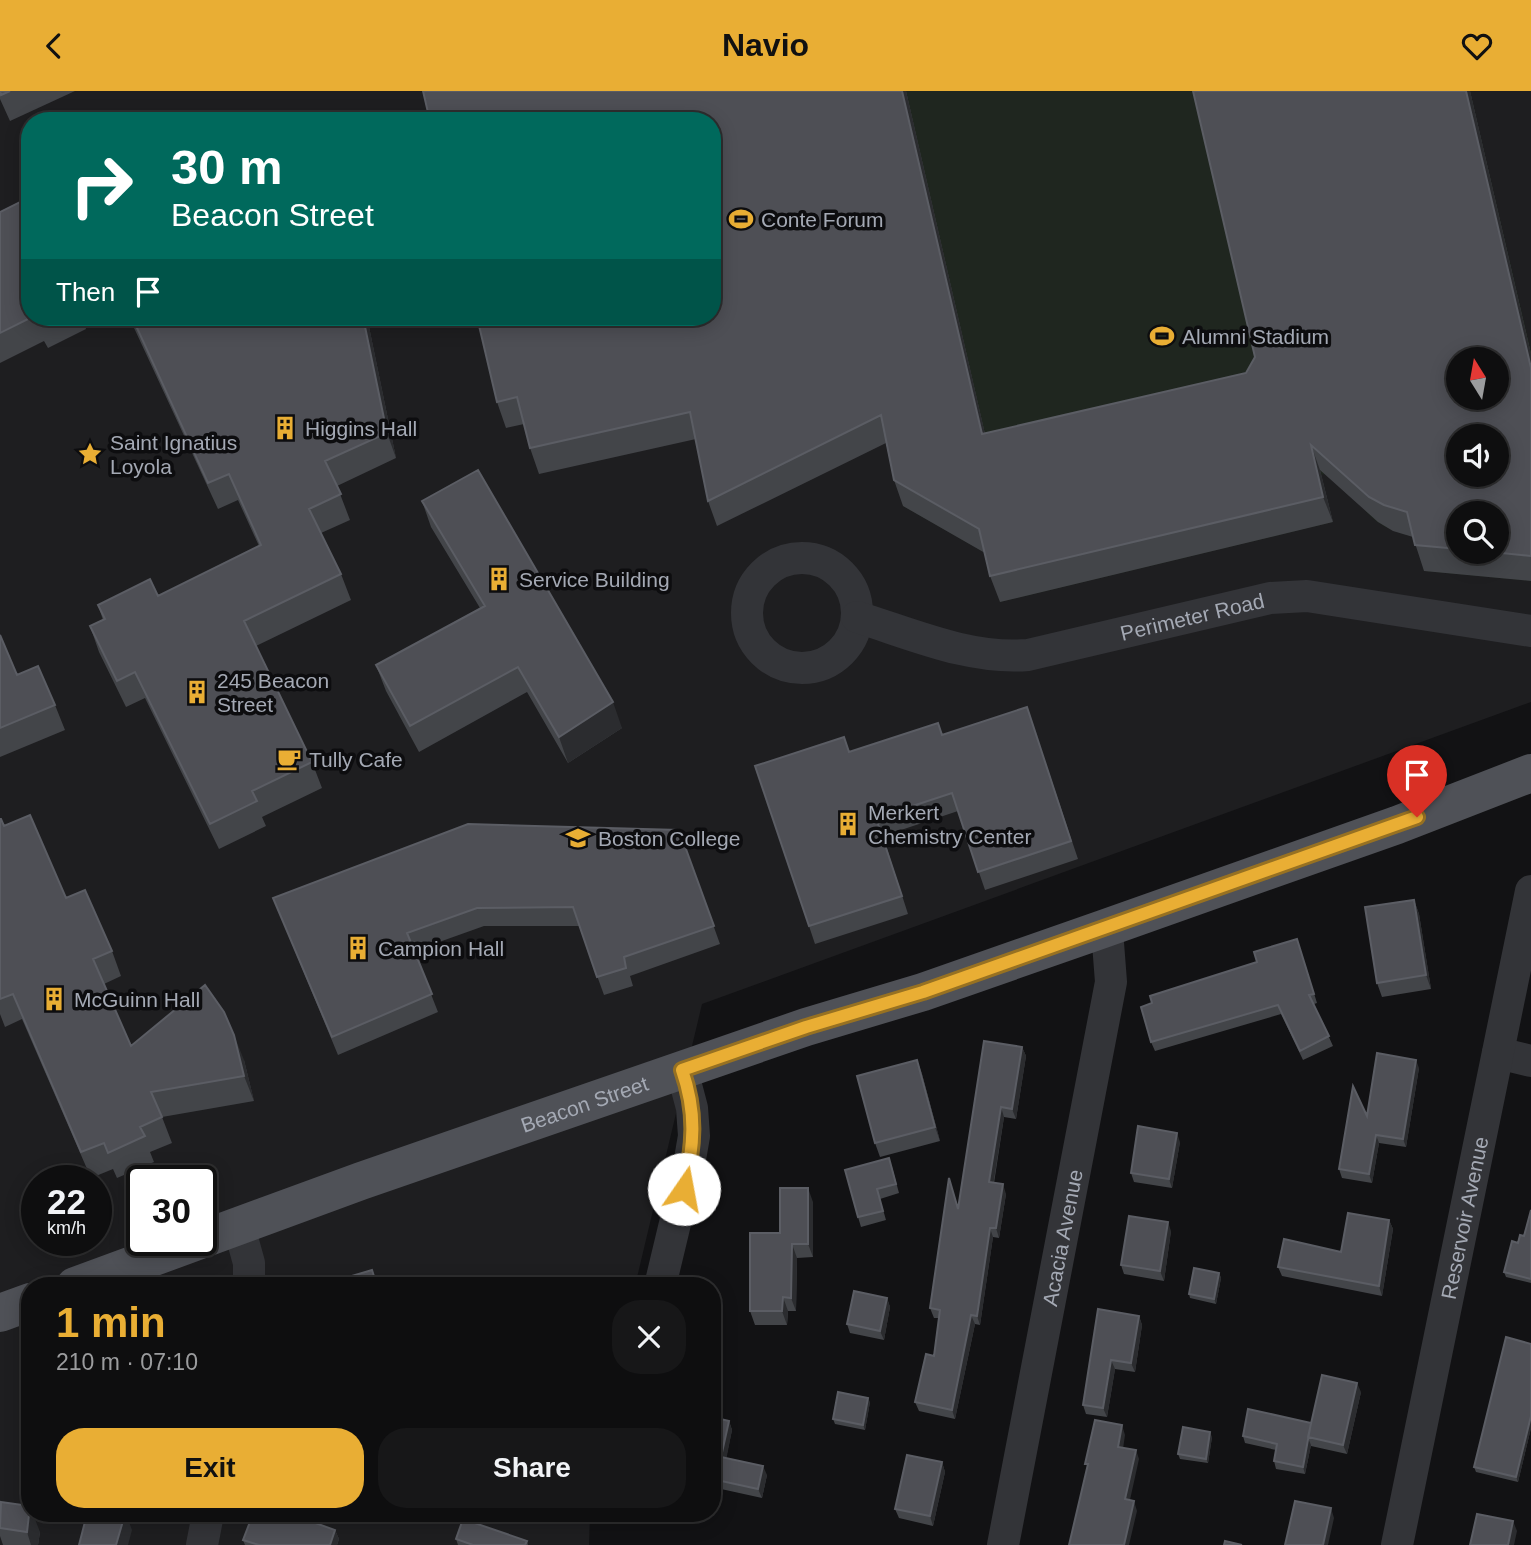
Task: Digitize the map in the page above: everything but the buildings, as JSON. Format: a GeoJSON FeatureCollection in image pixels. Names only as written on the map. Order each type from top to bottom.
{"type":"FeatureCollection","features":[{"type":"Feature","properties":{"kind":"main road","name":"Beacon Street"},"geometry":{"type":"LineString","coordinates":[[100,1277],[361,1181],[806,1027],[923,992],[1103,929],[1397,825],[1531,773]]}},
{"type":"Feature","properties":{"kind":"main road"},"geometry":{"type":"LineString","coordinates":[[0,1313],[21,1305]]}},
{"type":"Feature","properties":{"kind":"street","name":"Perimeter Road"},"geometry":{"type":"LineString","coordinates":[[858,617],[981,654],[1004,657],[1028,655],[1288,596],[1307,596],[1531,631]]}},
{"type":"Feature","properties":{"kind":"street","name":"Reservoir Avenue"},"geometry":{"type":"LineString","coordinates":[[1397,1545],[1531,891]]}},
{"type":"Feature","properties":{"kind":"street","name":"Acacia Avenue"},"geometry":{"type":"LineString","coordinates":[[1003,1545],[1111,982],[1108,943],[1103,929]]}},
{"type":"Feature","properties":{"kind":"street"},"geometry":{"type":"LineString","coordinates":[[1497,1053],[1531,1061]]}},
{"type":"Feature","properties":{"kind":"street"},"geometry":{"type":"LineString","coordinates":[[662,1277],[690,1165],[694,1136],[689,1089],[682,1070]]}},
{"type":"Feature","properties":{"kind":"street"},"geometry":{"type":"LineString","coordinates":[[239,1227],[249,1263],[249,1277]]}},
{"type":"Feature","properties":{"kind":"street"},"geometry":{"type":"LineString","coordinates":[[202,1545],[206,1522]]}},
{"type":"Feature","properties":{"kind":"shaded area","name":"Boston College"},"geometry":{"type":"Polygon","coordinates":[[[0,91],[1531,91],[1531,702],[702,1004],[637,1277],[21,1277],[21,1522],[590,1522],[589,1545],[0,1545],[0,91]]]}},
{"type":"Feature","properties":{"kind":"shaded area","name":"Alumni Stadium"},"geometry":{"type":"Polygon","coordinates":[[[741,91],[1470,91],[1531,351],[1531,581],[1424,571],[1416,537],[1377,522],[1355,495],[1343,469],[1321,475],[1333,522],[1000,602],[989,555],[903,506],[890,441],[741,91]]]}},
{"type":"Feature","properties":{"kind":"place","name":"Conte Forum"},"geometry":{"type":"Point","coordinates":[741,219]}},
{"type":"Feature","properties":{"kind":"place","name":"Alumni Stadium"},"geometry":{"type":"Point","coordinates":[1162,336]}},
{"type":"Feature","properties":{"kind":"place","name":"Higgins Hall"},"geometry":{"type":"Point","coordinates":[285,428]}},
{"type":"Feature","properties":{"kind":"place","name":"Saint Ignatius Loyola"},"geometry":{"type":"Point","coordinates":[90,454]}},
{"type":"Feature","properties":{"kind":"place","name":"Service Building"},"geometry":{"type":"Point","coordinates":[499,579]}},
{"type":"Feature","properties":{"kind":"place","name":"245 Beacon Street"},"geometry":{"type":"Point","coordinates":[197,692]}},
{"type":"Feature","properties":{"kind":"place","name":"Tully Cafe"},"geometry":{"type":"Point","coordinates":[289,759]}},
{"type":"Feature","properties":{"kind":"place","name":"Merkert Chemistry Center"},"geometry":{"type":"Point","coordinates":[848,824]}},
{"type":"Feature","properties":{"kind":"place","name":"Boston College"},"geometry":{"type":"Point","coordinates":[578,838]}},
{"type":"Feature","properties":{"kind":"place","name":"Campion Hall"},"geometry":{"type":"Point","coordinates":[358,948]}},
{"type":"Feature","properties":{"kind":"place","name":"McGuinn Hall"},"geometry":{"type":"Point","coordinates":[54,999]}},
{"type":"Feature","properties":{"kind":"route"},"geometry":{"type":"LineString","coordinates":[[684,1189],[694,1136],[689,1089],[682,1070],[806,1027],[923,992],[1417,817]]}}]}
